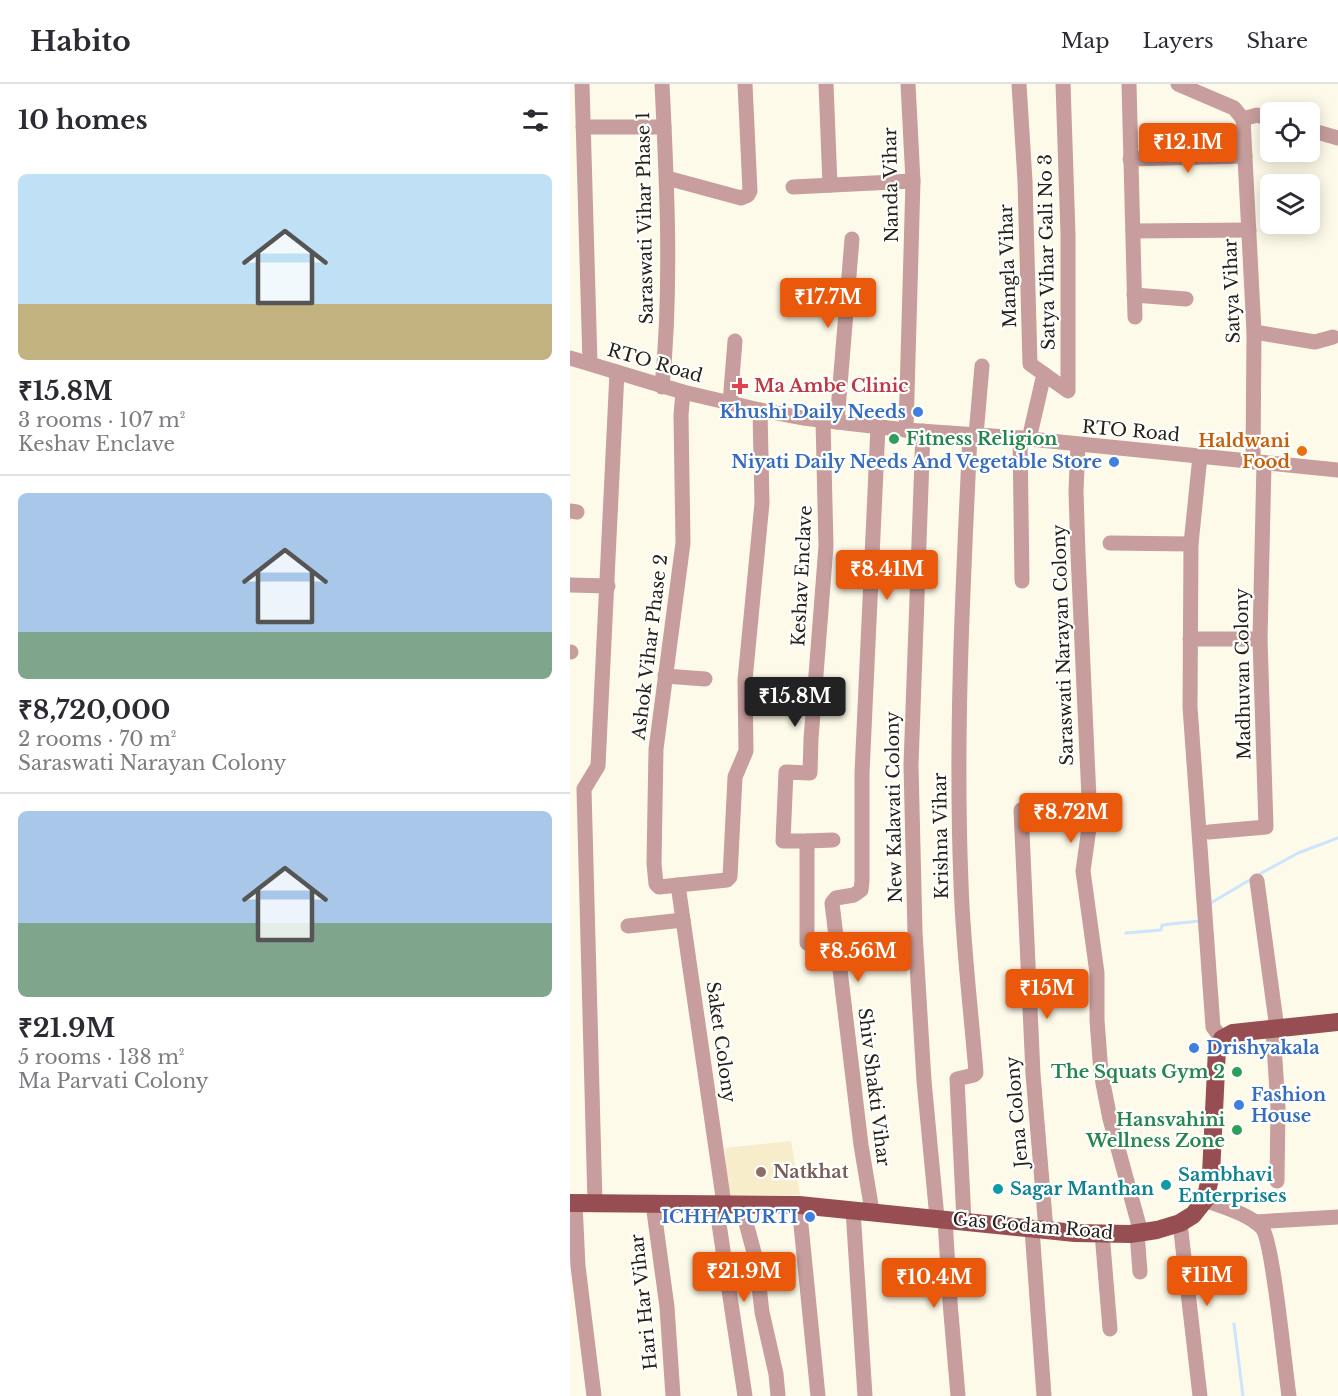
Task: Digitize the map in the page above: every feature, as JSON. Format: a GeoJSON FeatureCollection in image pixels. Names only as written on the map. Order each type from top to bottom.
{"type":"FeatureCollection","features":[{"type":"Feature","properties":{"kind":"main road"},"geometry":{"type":"LineString","coordinates":[[1205,1200],[1211,1174],[1217,1049],[1222,1039],[1233,1033],[1338,1022]]}},
{"type":"Feature","properties":{"kind":"main road","name":"Gas Godam Road"},"geometry":{"type":"LineString","coordinates":[[572,1203],[799,1205],[1039,1229],[1139,1233],[1180,1223],[1193,1215],[1205,1200]]}},
{"type":"Feature","properties":{"kind":"street"},"geometry":{"type":"LineString","coordinates":[[582,84],[590,363]]}},
{"type":"Feature","properties":{"kind":"street","name":"Saraswati Vihar Phase 1"},"geometry":{"type":"LineString","coordinates":[[662,84],[667,178],[667,335],[662,387]]}},
{"type":"Feature","properties":{"kind":"street"},"geometry":{"type":"LineString","coordinates":[[667,178],[741,198],[748,195],[750,191],[745,84]]}},
{"type":"Feature","properties":{"kind":"street"},"geometry":{"type":"LineString","coordinates":[[826,84],[830,184]]}},
{"type":"Feature","properties":{"kind":"street","name":"Nanda Vihar"},"geometry":{"type":"LineString","coordinates":[[906,430],[913,182],[908,84]]}},
{"type":"Feature","properties":{"kind":"street","name":"Mangla Vihar"},"geometry":{"type":"LineString","coordinates":[[1019,84],[1025,181],[1030,364],[1044,374]]}},
{"type":"Feature","properties":{"kind":"street","name":"Satya Vihar Gali No 3"},"geometry":{"type":"LineString","coordinates":[[1044,374],[1068,391],[1068,234],[1063,84]]}},
{"type":"Feature","properties":{"kind":"street"},"geometry":{"type":"LineString","coordinates":[[1129,84],[1135,317]]}},
{"type":"Feature","properties":{"kind":"street"},"geometry":{"type":"LineString","coordinates":[[1178,84],[1200,89],[1233,108],[1243,118],[1260,116]]}},
{"type":"Feature","properties":{"kind":"street","name":"Satya Vihar"},"geometry":{"type":"LineString","coordinates":[[1243,118],[1258,463]]}},
{"type":"Feature","properties":{"kind":"street"},"geometry":{"type":"LineString","coordinates":[[584,127],[664,127]]}},
{"type":"Feature","properties":{"kind":"street"},"geometry":{"type":"LineString","coordinates":[[1320,133],[1338,138]]}},
{"type":"Feature","properties":{"kind":"street"},"geometry":{"type":"LineString","coordinates":[[1130,159],[1245,156]]}},
{"type":"Feature","properties":{"kind":"street"},"geometry":{"type":"LineString","coordinates":[[793,187],[913,182]]}},
{"type":"Feature","properties":{"kind":"street"},"geometry":{"type":"LineString","coordinates":[[1133,231],[1249,230]]}},
{"type":"Feature","properties":{"kind":"street"},"geometry":{"type":"LineString","coordinates":[[830,421],[852,239]]}},
{"type":"Feature","properties":{"kind":"street"},"geometry":{"type":"LineString","coordinates":[[1134,294],[1186,299]]}},
{"type":"Feature","properties":{"kind":"street"},"geometry":{"type":"LineString","coordinates":[[1254,332],[1315,342],[1333,337]]}},
{"type":"Feature","properties":{"kind":"street"},"geometry":{"type":"LineString","coordinates":[[730,403],[735,341]]}},
{"type":"Feature","properties":{"kind":"street","name":"RTO Road"},"geometry":{"type":"LineString","coordinates":[[570,358],[682,392],[760,410],[830,421],[1338,470]]}},
{"type":"Feature","properties":{"kind":"street"},"geometry":{"type":"LineString","coordinates":[[973,435],[982,366]]}},
{"type":"Feature","properties":{"kind":"street"},"geometry":{"type":"LineString","coordinates":[[595,1203],[584,789],[598,766],[617,372]]}},
{"type":"Feature","properties":{"kind":"street"},"geometry":{"type":"LineString","coordinates":[[1022,581],[1024,439],[1044,374]]}},
{"type":"Feature","properties":{"kind":"street","name":"Ashok Vihar Phase 2"},"geometry":{"type":"LineString","coordinates":[[678,885],[657,886],[654,864],[656,749],[683,543],[682,392]]}},
{"type":"Feature","properties":{"kind":"street"},"geometry":{"type":"LineString","coordinates":[[678,885],[727,880],[730,877],[735,777],[746,751],[745,680],[762,504],[760,410]]}},
{"type":"Feature","properties":{"kind":"street","name":"Keshav Enclave"},"geometry":{"type":"LineString","coordinates":[[807,841],[783,841],[786,772],[810,773],[826,546],[830,421]]}},
{"type":"Feature","properties":{"kind":"street","name":"Shiv Shakti Vihar"},"geometry":{"type":"LineString","coordinates":[[865,1396],[861,1145],[832,903],[836,898],[855,895],[861,890],[862,773],[878,427]]}},
{"type":"Feature","properties":{"kind":"street","name":"New Kalavati Colony"},"geometry":{"type":"LineString","coordinates":[[923,431],[911,765],[915,932],[923,1059],[958,1396]]}},
{"type":"Feature","properties":{"kind":"street","name":"Krishna Vihar"},"geometry":{"type":"LineString","coordinates":[[964,1221],[957,1079],[976,1073],[962,915],[959,818],[960,719],[973,435]]}},
{"type":"Feature","properties":{"kind":"street","name":"Saraswati Narayan Colony"},"geometry":{"type":"LineString","coordinates":[[1078,446],[1076,491],[1078,554],[1090,821],[1083,871],[1096,973],[1101,1073],[1110,1119],[1139,1233],[1140,1272]]}},
{"type":"Feature","properties":{"kind":"street"},"geometry":{"type":"LineString","coordinates":[[1200,456],[1191,544],[1190,706],[1214,1027],[1222,1039]]}},
{"type":"Feature","properties":{"kind":"street","name":"Madhuvan Colony"},"geometry":{"type":"LineString","coordinates":[[1209,832],[1266,827],[1260,639],[1258,463]]}},
{"type":"Feature","properties":{"kind":"street"},"geometry":{"type":"LineString","coordinates":[[1110,543],[1191,544]]}},
{"type":"Feature","properties":{"kind":"street"},"geometry":{"type":"LineString","coordinates":[[570,585],[608,586]]}},
{"type":"Feature","properties":{"kind":"street"},"geometry":{"type":"LineString","coordinates":[[1190,639],[1260,639]]}},
{"type":"Feature","properties":{"kind":"street"},"geometry":{"type":"LineString","coordinates":[[665,676],[705,679]]}},
{"type":"Feature","properties":{"kind":"street","name":"Jena Colony"},"geometry":{"type":"LineString","coordinates":[[1021,810],[1044,1396]]}},
{"type":"Feature","properties":{"kind":"street"},"geometry":{"type":"LineString","coordinates":[[833,840],[807,841],[806,941],[808,943],[836,940]]}},
{"type":"Feature","properties":{"kind":"street"},"geometry":{"type":"LineString","coordinates":[[1257,881],[1275,1029],[1278,1108],[1277,1181]]}},
{"type":"Feature","properties":{"kind":"street","name":"Saket Colony"},"geometry":{"type":"LineString","coordinates":[[678,885],[727,1204]]}},
{"type":"Feature","properties":{"kind":"street"},"geometry":{"type":"LineString","coordinates":[[628,926],[683,920]]}},
{"type":"Feature","properties":{"kind":"street"},"geometry":{"type":"LineString","coordinates":[[1205,1200],[1255,1222],[1264,1230],[1271,1256],[1289,1396]]}},
{"type":"Feature","properties":{"kind":"street"},"geometry":{"type":"LineString","coordinates":[[572,1203],[594,1396]]}},
{"type":"Feature","properties":{"kind":"street","name":"Hari Har Vihar"},"geometry":{"type":"LineString","coordinates":[[653,1204],[667,1307],[673,1396]]}},
{"type":"Feature","properties":{"kind":"street"},"geometry":{"type":"LineString","coordinates":[[727,1204],[745,1396]]}},
{"type":"Feature","properties":{"kind":"street"},"geometry":{"type":"LineString","coordinates":[[727,1204],[756,1260],[762,1312],[778,1396]]}},
{"type":"Feature","properties":{"kind":"street"},"geometry":{"type":"LineString","coordinates":[[799,1205],[818,1396]]}},
{"type":"Feature","properties":{"kind":"street"},"geometry":{"type":"LineString","coordinates":[[1255,1222],[1338,1217]]}},
{"type":"Feature","properties":{"kind":"street"},"geometry":{"type":"LineString","coordinates":[[1180,1223],[1200,1396]]}},
{"type":"Feature","properties":{"kind":"street"},"geometry":{"type":"LineString","coordinates":[[1102,1233],[1110,1329]]}},
{"type":"Feature","properties":{"kind":"shaded area","name":"Natkhat"},"geometry":{"type":"Polygon","coordinates":[[[791,1141],[800,1195],[728,1196],[725,1148],[791,1141]]]}},
{"type":"Feature","properties":{"kind":"waterway"},"geometry":{"type":"LineString","coordinates":[[1258,875],[1298,853],[1338,838]]}},
{"type":"Feature","properties":{"kind":"waterway"},"geometry":{"type":"LineString","coordinates":[[1209,904],[1253,878]]}},
{"type":"Feature","properties":{"kind":"waterway"},"geometry":{"type":"LineString","coordinates":[[1126,933],[1161,930],[1162,925],[1199,921]]}},
{"type":"Feature","properties":{"kind":"waterway"},"geometry":{"type":"LineString","coordinates":[[1234,1324],[1243,1396]]}},
{"type":"Feature","properties":{"kind":"place","name":"Ma Ambe Clinic"},"geometry":{"type":"Point","coordinates":[740,386]}},
{"type":"Feature","properties":{"kind":"place","name":"Khushi Daily Needs"},"geometry":{"type":"Point","coordinates":[918,412]}},
{"type":"Feature","properties":{"kind":"place","name":"Fitness Religion"},"geometry":{"type":"Point","coordinates":[894,439]}},
{"type":"Feature","properties":{"kind":"place","name":"Haldwani Food"},"geometry":{"type":"Point","coordinates":[1302,451]}},
{"type":"Feature","properties":{"kind":"place","name":"Niyati Daily Needs And Vegetable Store"},"geometry":{"type":"Point","coordinates":[1114,462]}},
{"type":"Feature","properties":{"kind":"place","name":"Drishyakala"},"geometry":{"type":"Point","coordinates":[1194,1048]}},
{"type":"Feature","properties":{"kind":"place","name":"The Squats Gym 2"},"geometry":{"type":"Point","coordinates":[1237,1072]}},
{"type":"Feature","properties":{"kind":"place","name":"Fashion House"},"geometry":{"type":"Point","coordinates":[1239,1105]}},
{"type":"Feature","properties":{"kind":"place","name":"Hansvahini Wellness Zone"},"geometry":{"type":"Point","coordinates":[1237,1130]}},
{"type":"Feature","properties":{"kind":"place","name":"Natkhat"},"geometry":{"type":"Point","coordinates":[761,1172]}},
{"type":"Feature","properties":{"kind":"place","name":"Sambhavi Enterprises"},"geometry":{"type":"Point","coordinates":[1166,1185]}},
{"type":"Feature","properties":{"kind":"place","name":"Sagar Manthan"},"geometry":{"type":"Point","coordinates":[998,1189]}},
{"type":"Feature","properties":{"kind":"place","name":"ICHHAPURTI"},"geometry":{"type":"Point","coordinates":[810,1217]}}]}
